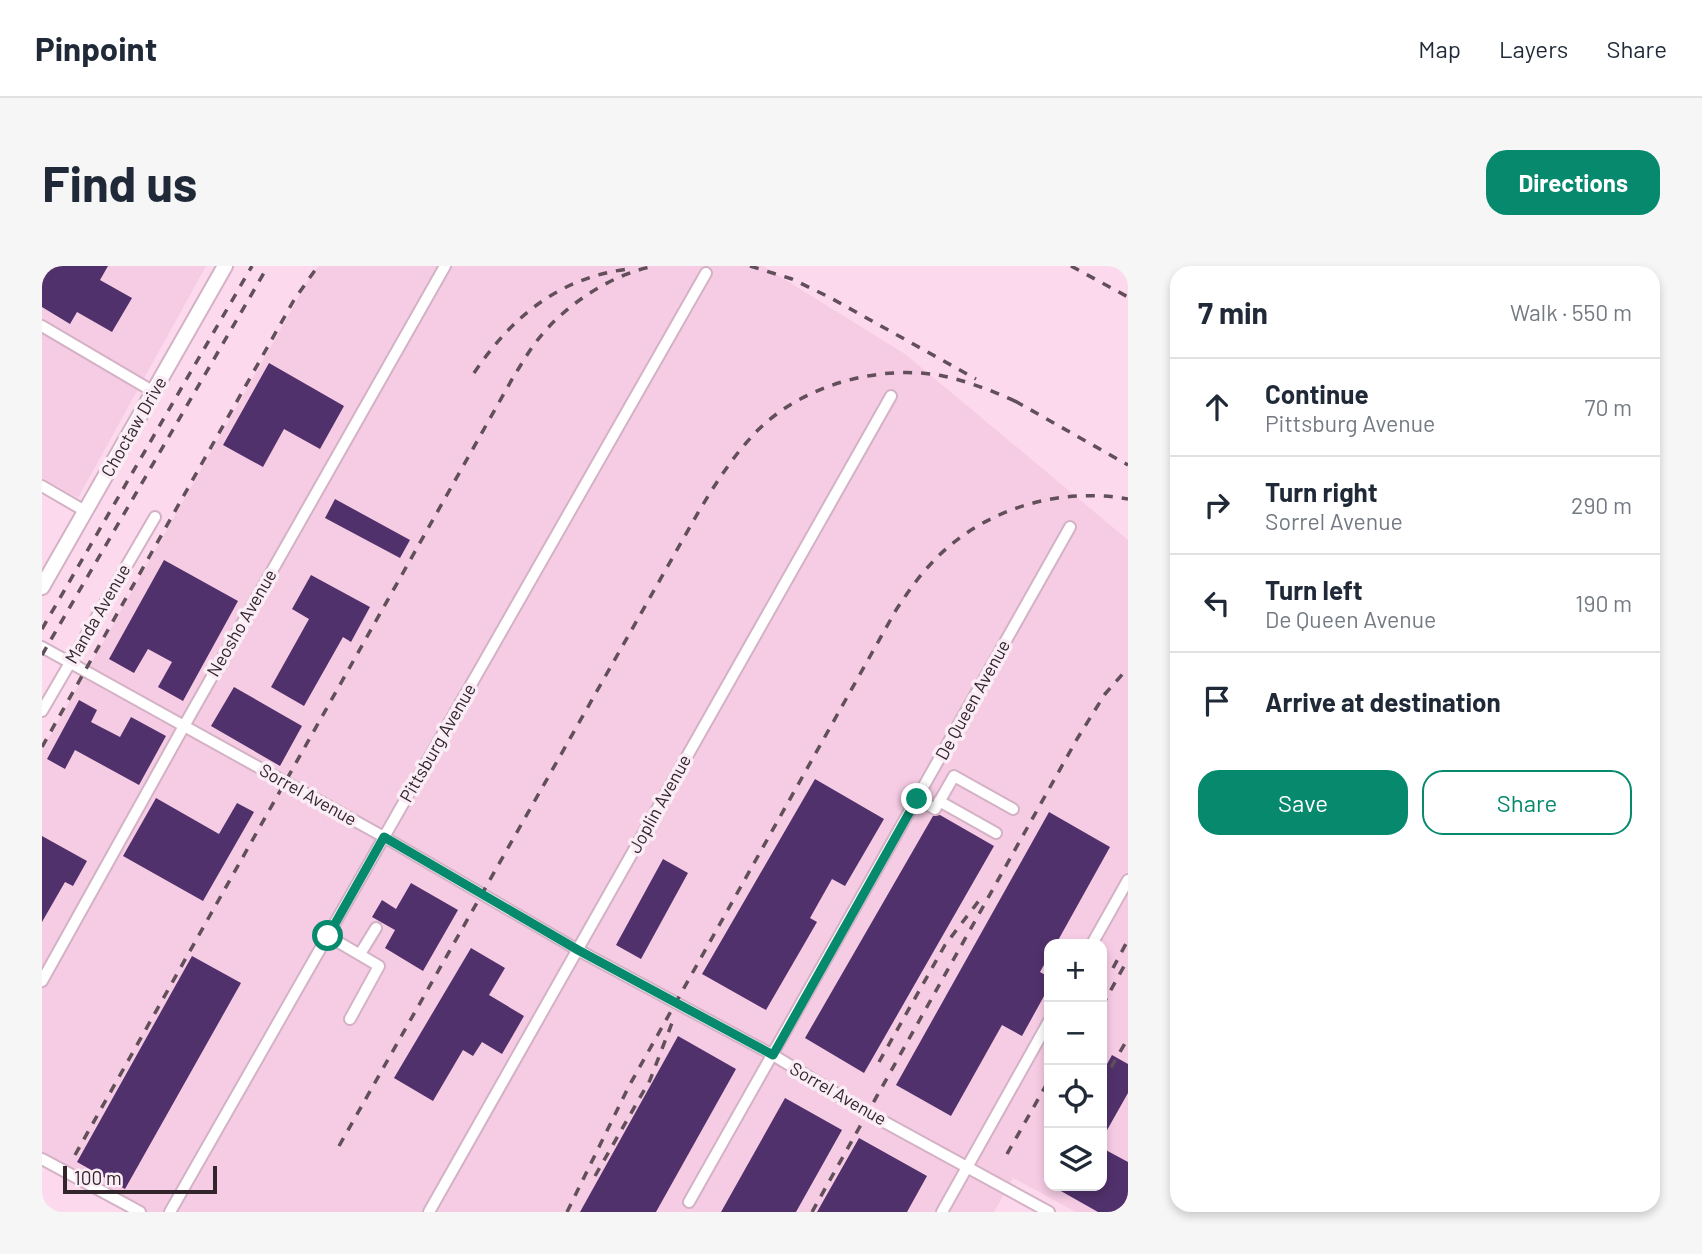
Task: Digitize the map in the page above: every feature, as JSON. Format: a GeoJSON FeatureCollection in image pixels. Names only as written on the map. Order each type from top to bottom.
{"type":"FeatureCollection","features":[{"type":"Feature","properties":{"kind":"main road","name":"Choctaw Drive"},"geometry":{"type":"LineString","coordinates":[[42,587],[225,266]]}},
{"type":"Feature","properties":{"kind":"street","name":"Neosho Avenue"},"geometry":{"type":"LineString","coordinates":[[42,981],[445,266]]}},
{"type":"Feature","properties":{"kind":"street","name":"Pittsburg Avenue"},"geometry":{"type":"LineString","coordinates":[[170,1212],[706,273]]}},
{"type":"Feature","properties":{"kind":"street"},"geometry":{"type":"LineString","coordinates":[[42,326],[153,392]]}},
{"type":"Feature","properties":{"kind":"street","name":"Joplin Avenue"},"geometry":{"type":"LineString","coordinates":[[429,1212],[891,396]]}},
{"type":"Feature","properties":{"kind":"street"},"geometry":{"type":"LineString","coordinates":[[42,486],[85,511]]}},
{"type":"Feature","properties":{"kind":"street","name":"Manda Avenue"},"geometry":{"type":"LineString","coordinates":[[42,711],[155,517]]}},
{"type":"Feature","properties":{"kind":"street","name":"De Queen Avenue"},"geometry":{"type":"LineString","coordinates":[[689,1202],[1070,527]]}},
{"type":"Feature","properties":{"kind":"street","name":"Sorrel Avenue"},"geometry":{"type":"LineString","coordinates":[[42,647],[384,837],[578,950],[773,1055],[868,1113],[1049,1212]]}},
{"type":"Feature","properties":{"kind":"street"},"geometry":{"type":"LineString","coordinates":[[917,799],[935,809],[954,776],[1013,809]]}},
{"type":"Feature","properties":{"kind":"street"},"geometry":{"type":"LineString","coordinates":[[939,802],[996,833]]}},
{"type":"Feature","properties":{"kind":"street"},"geometry":{"type":"LineString","coordinates":[[1095,939],[1128,880]]}},
{"type":"Feature","properties":{"kind":"street"},"geometry":{"type":"LineString","coordinates":[[360,954],[376,928]]}},
{"type":"Feature","properties":{"kind":"street"},"geometry":{"type":"LineString","coordinates":[[328,936],[379,965],[350,1019]]}},
{"type":"Feature","properties":{"kind":"street"},"geometry":{"type":"LineString","coordinates":[[942,1212],[1044,1030]]}},
{"type":"Feature","properties":{"kind":"street"},"geometry":{"type":"LineString","coordinates":[[42,1160],[140,1212]]}},
{"type":"Feature","properties":{"kind":"shaded area"},"geometry":{"type":"Polygon","coordinates":[[[42,266],[206,266],[78,498],[42,478],[42,266]]]}},
{"type":"Feature","properties":{"kind":"shaded area"},"geometry":{"type":"Polygon","coordinates":[[[319,266],[763,266],[905,354],[1128,540],[1128,1212],[1076,1212],[1013,1178],[994,1212],[140,1212],[42,1159],[42,750],[313,272],[319,266]]]}},
{"type":"Feature","properties":{"kind":"building"},"geometry":{"type":"Polygon","coordinates":[[[42,266],[108,266],[100,280],[132,298],[112,332],[77,312],[70,324],[42,307],[42,266]]]}},
{"type":"Feature","properties":{"kind":"building"},"geometry":{"type":"Polygon","coordinates":[[[269,363],[344,406],[320,449],[284,429],[263,467],[223,445],[269,363]]]}},
{"type":"Feature","properties":{"kind":"building"},"geometry":{"type":"Polygon","coordinates":[[[335,499],[410,540],[400,558],[325,518],[335,499]]]}},
{"type":"Feature","properties":{"kind":"building"},"geometry":{"type":"Polygon","coordinates":[[[164,560],[238,601],[183,701],[158,687],[172,662],[148,649],[134,673],[109,659],[164,560]]]}},
{"type":"Feature","properties":{"kind":"building"},"geometry":{"type":"Polygon","coordinates":[[[311,575],[370,607],[351,642],[343,637],[304,706],[271,687],[309,619],[292,609],[311,575]]]}},
{"type":"Feature","properties":{"kind":"building"},"geometry":{"type":"Polygon","coordinates":[[[234,687],[302,726],[280,766],[211,726],[234,687]]]}},
{"type":"Feature","properties":{"kind":"building"},"geometry":{"type":"Polygon","coordinates":[[[79,700],[97,710],[91,722],[120,737],[131,717],[166,736],[139,785],[75,750],[65,769],[47,759],[79,700]]]}},
{"type":"Feature","properties":{"kind":"building"},"geometry":{"type":"Polygon","coordinates":[[[815,779],[884,819],[845,886],[832,879],[810,918],[817,922],[766,1010],[702,974],[815,779]]]}},
{"type":"Feature","properties":{"kind":"building"},"geometry":{"type":"Polygon","coordinates":[[[156,798],[219,834],[237,803],[254,812],[203,901],[123,856],[156,798]]]}},
{"type":"Feature","properties":{"kind":"building"},"geometry":{"type":"Polygon","coordinates":[[[1049,812],[1110,847],[1059,939],[1044,939],[1044,965],[1040,972],[1044,974],[1044,996],[1022,1036],[1002,1025],[951,1116],[896,1085],[1049,812]]]}},
{"type":"Feature","properties":{"kind":"building"},"geometry":{"type":"Polygon","coordinates":[[[940,815],[994,846],[864,1073],[805,1038],[933,816],[940,815]]]}},
{"type":"Feature","properties":{"kind":"building"},"geometry":{"type":"Polygon","coordinates":[[[42,836],[87,861],[73,886],[65,882],[42,922],[42,836]]]}},
{"type":"Feature","properties":{"kind":"building"},"geometry":{"type":"Polygon","coordinates":[[[663,859],[688,873],[641,959],[616,945],[663,859]]]}},
{"type":"Feature","properties":{"kind":"building"},"geometry":{"type":"Polygon","coordinates":[[[411,883],[458,910],[423,971],[385,948],[395,930],[372,917],[382,900],[396,909],[411,883]]]}},
{"type":"Feature","properties":{"kind":"building"},"geometry":{"type":"Polygon","coordinates":[[[471,948],[505,968],[489,995],[524,1016],[502,1054],[482,1042],[473,1056],[463,1050],[433,1101],[394,1078],[471,948]]]}},
{"type":"Feature","properties":{"kind":"building"},"geometry":{"type":"Polygon","coordinates":[[[192,956],[241,983],[125,1189],[77,1162],[192,956]]]}},
{"type":"Feature","properties":{"kind":"building"},"geometry":{"type":"Polygon","coordinates":[[[678,1036],[736,1069],[656,1212],[580,1212],[678,1036]]]}},
{"type":"Feature","properties":{"kind":"building"},"geometry":{"type":"Polygon","coordinates":[[[1112,1055],[1128,1064],[1128,1093],[1107,1130],[1107,1065],[1112,1055]]]}},
{"type":"Feature","properties":{"kind":"building"},"geometry":{"type":"Polygon","coordinates":[[[785,1098],[842,1130],[796,1212],[721,1212],[785,1098]]]}},
{"type":"Feature","properties":{"kind":"building"},"geometry":{"type":"Polygon","coordinates":[[[859,1138],[927,1176],[907,1212],[817,1212],[859,1138]]]}},
{"type":"Feature","properties":{"kind":"building"},"geometry":{"type":"Polygon","coordinates":[[[1107,1151],[1128,1162],[1128,1212],[1098,1212],[1061,1191],[1107,1191],[1107,1151]]]}},
{"type":"Feature","properties":{"kind":"railway"},"geometry":{"type":"LineString","coordinates":[[42,629],[252,266]]}},
{"type":"Feature","properties":{"kind":"railway"},"geometry":{"type":"LineString","coordinates":[[42,655],[268,266]]}},
{"type":"Feature","properties":{"kind":"railway"},"geometry":{"type":"LineString","coordinates":[[42,747],[294,300],[318,266]]}},
{"type":"Feature","properties":{"kind":"railway"},"geometry":{"type":"LineString","coordinates":[[75,1155],[530,350],[547,329],[574,304],[622,276],[655,266]]}},
{"type":"Feature","properties":{"kind":"railway"},"geometry":{"type":"LineString","coordinates":[[750,266],[792,279],[829,297],[976,379]]}},
{"type":"Feature","properties":{"kind":"railway"},"geometry":{"type":"LineString","coordinates":[[1071,266],[1128,297]]}},
{"type":"Feature","properties":{"kind":"railway"},"geometry":{"type":"LineString","coordinates":[[474,373],[504,334],[539,303],[580,281],[628,269]]}},
{"type":"Feature","properties":{"kind":"railway"},"geometry":{"type":"LineString","coordinates":[[339,1146],[699,511],[750,438],[778,413],[798,400],[821,389],[870,376],[895,373],[943,376],[984,388],[1023,405]]}},
{"type":"Feature","properties":{"kind":"railway"},"geometry":{"type":"LineString","coordinates":[[1015,401],[1128,465]]}},
{"type":"Feature","properties":{"kind":"railway"},"geometry":{"type":"LineString","coordinates":[[567,1212],[629,1086],[896,610],[919,577],[948,547],[970,531],[1019,507],[1073,496],[1128,499]]}},
{"type":"Feature","properties":{"kind":"railway"},"geometry":{"type":"LineString","coordinates":[[812,1212],[1077,739],[1105,694],[1128,668]]}},
{"type":"Feature","properties":{"kind":"railway"},"geometry":{"type":"LineString","coordinates":[[879,1062],[945,945],[981,898]]}},
{"type":"Feature","properties":{"kind":"railway"},"geometry":{"type":"LineString","coordinates":[[1113,968],[1128,940]]}},
{"type":"Feature","properties":{"kind":"railway"},"geometry":{"type":"LineString","coordinates":[[1104,1002],[1128,959]]}},
{"type":"Feature","properties":{"kind":"railway"},"geometry":{"type":"LineString","coordinates":[[595,1176],[650,1080],[672,1023]]}},
{"type":"Feature","properties":{"kind":"railway"},"geometry":{"type":"LineString","coordinates":[[1107,1074],[1128,1038]]}},
{"type":"Feature","properties":{"kind":"railway"},"geometry":{"type":"LineString","coordinates":[[1007,1154],[1044,1089]]}},
{"type":"Feature","properties":{"kind":"route"},"geometry":{"type":"LineString","coordinates":[[328,936],[384,837],[578,950],[773,1055],[917,799]]}}]}
